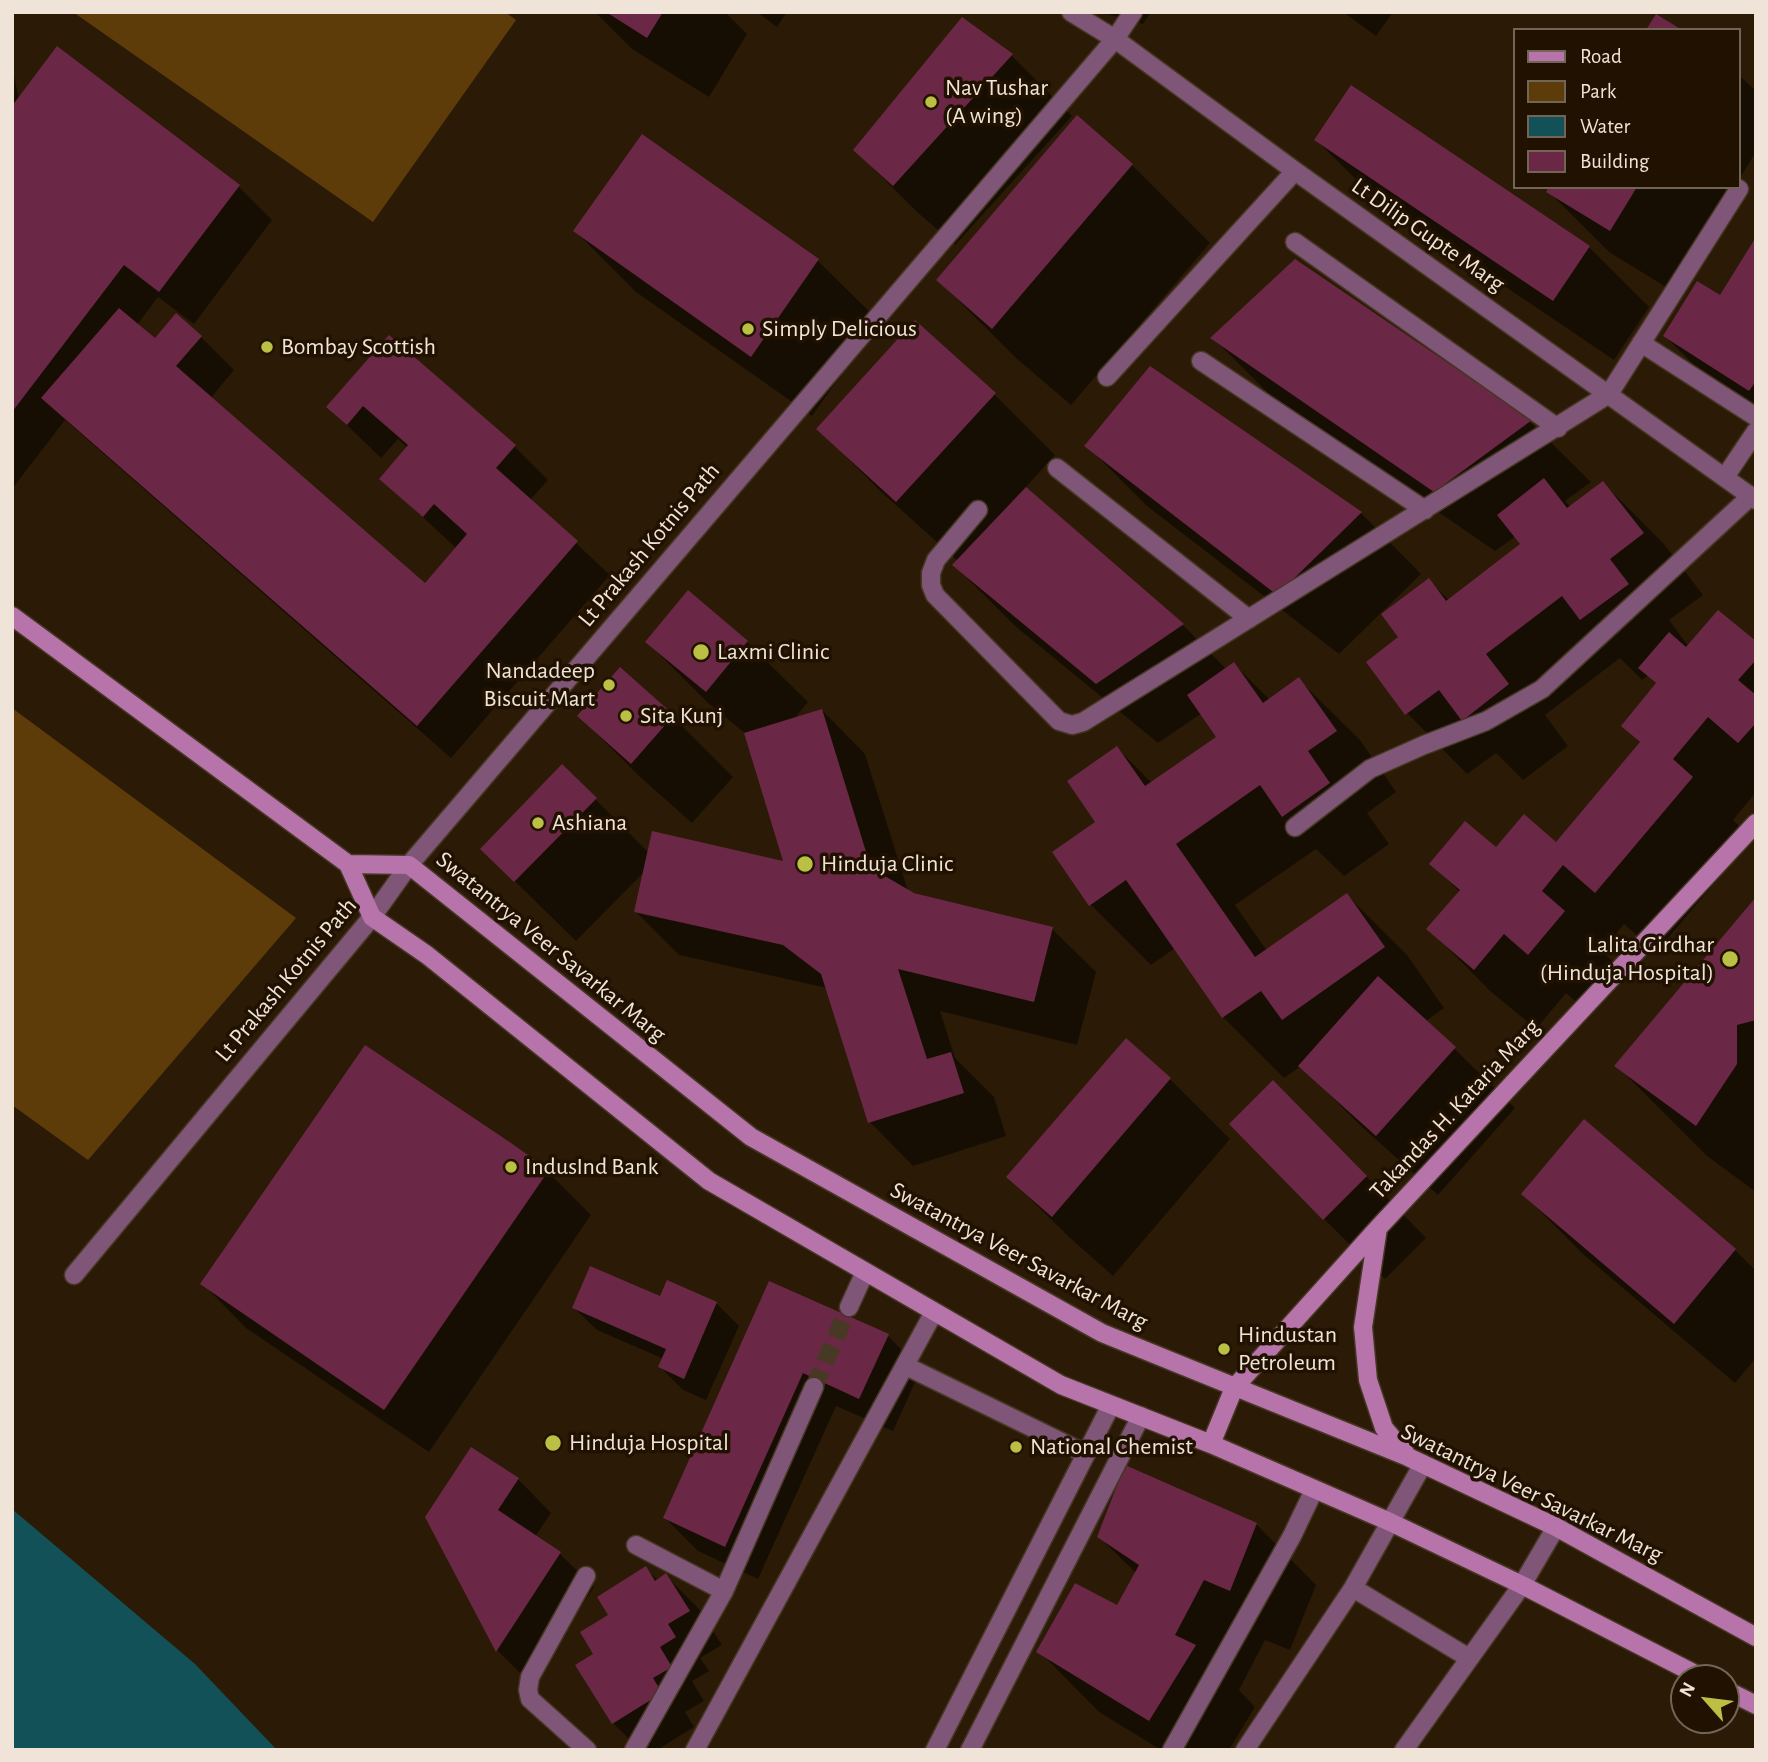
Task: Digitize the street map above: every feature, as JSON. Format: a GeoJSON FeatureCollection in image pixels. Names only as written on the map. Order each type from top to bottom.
{"type":"FeatureCollection","features":[{"type":"Feature","properties":{"kind":"main road"},"geometry":{"type":"LineString","coordinates":[[12,616],[348,864],[372,917],[427,955],[709,1181],[1060,1385],[1211,1444],[1390,1522],[1522,1585],[1676,1664]]}},
{"type":"Feature","properties":{"kind":"main road","name":"Takandas H. Kataria Marg"},"geometry":{"type":"LineString","coordinates":[[1211,1444],[1234,1388],[1378,1228],[1756,823]]}},
{"type":"Feature","properties":{"kind":"main road","name":"Swatantrya Veer Savarkar Marg"},"geometry":{"type":"LineString","coordinates":[[348,864],[409,865],[751,1138],[1102,1333],[1416,1460],[1556,1527],[1756,1637]]}},
{"type":"Feature","properties":{"kind":"main road"},"geometry":{"type":"LineString","coordinates":[[1378,1228],[1363,1327],[1368,1380],[1384,1428],[1416,1460]]}},
{"type":"Feature","properties":{"kind":"main road"},"geometry":{"type":"LineString","coordinates":[[1740,1697],[1756,1705]]}},
{"type":"Feature","properties":{"kind":"street","name":"Lt Dilip Gupte Marg"},"geometry":{"type":"LineString","coordinates":[[1071,12],[1115,39],[1753,498]]}},
{"type":"Feature","properties":{"kind":"street","name":"Lt Prakash Kotnis Path"},"geometry":{"type":"LineString","coordinates":[[74,1275],[372,917],[409,865],[1115,39],[1133,12]]}},
{"type":"Feature","properties":{"kind":"street"},"geometry":{"type":"LineString","coordinates":[[1107,377],[1295,171]]}},
{"type":"Feature","properties":{"kind":"street"},"geometry":{"type":"LineString","coordinates":[[978,510],[936,560],[931,573],[931,585],[935,595],[1059,721],[1072,725],[1083,722],[1609,394],[1739,189]]}},
{"type":"Feature","properties":{"kind":"street"},"geometry":{"type":"LineString","coordinates":[[1295,242],[1558,428]]}},
{"type":"Feature","properties":{"kind":"street"},"geometry":{"type":"LineString","coordinates":[[1642,343],[1756,417]]}},
{"type":"Feature","properties":{"kind":"street"},"geometry":{"type":"LineString","coordinates":[[1201,361],[1425,510]]}},
{"type":"Feature","properties":{"kind":"street"},"geometry":{"type":"LineString","coordinates":[[1726,477],[1756,430]]}},
{"type":"Feature","properties":{"kind":"street"},"geometry":{"type":"LineString","coordinates":[[1057,468],[1249,619]]}},
{"type":"Feature","properties":{"kind":"street"},"geometry":{"type":"LineString","coordinates":[[1295,828],[1370,769],[1486,721],[1542,689],[1753,498]]}},
{"type":"Feature","properties":{"kind":"street"},"geometry":{"type":"LineString","coordinates":[[849,1307],[865,1272]]}},
{"type":"Feature","properties":{"kind":"street"},"geometry":{"type":"LineString","coordinates":[[695,1750],[934,1312]]}},
{"type":"Feature","properties":{"kind":"street"},"geometry":{"type":"LineString","coordinates":[[905,1366],[1086,1454]]}},
{"type":"Feature","properties":{"kind":"street"},"geometry":{"type":"LineString","coordinates":[[634,1750],[724,1591],[814,1387]]}},
{"type":"Feature","properties":{"kind":"street"},"geometry":{"type":"LineString","coordinates":[[935,1750],[1111,1405]]}},
{"type":"Feature","properties":{"kind":"street"},"geometry":{"type":"LineString","coordinates":[[970,1750],[1141,1416]]}},
{"type":"Feature","properties":{"kind":"street"},"geometry":{"type":"LineString","coordinates":[[1245,1750],[1353,1588],[1390,1522],[1416,1460]]}},
{"type":"Feature","properties":{"kind":"street"},"geometry":{"type":"LineString","coordinates":[[1172,1750],[1292,1536],[1314,1490]]}},
{"type":"Feature","properties":{"kind":"street"},"geometry":{"type":"LineString","coordinates":[[1404,1750],[1522,1585],[1556,1527]]}},
{"type":"Feature","properties":{"kind":"street"},"geometry":{"type":"LineString","coordinates":[[636,1545],[724,1591]]}},
{"type":"Feature","properties":{"kind":"street"},"geometry":{"type":"LineString","coordinates":[[586,1576],[530,1677],[528,1690],[530,1699],[587,1750]]}},
{"type":"Feature","properties":{"kind":"street"},"geometry":{"type":"LineString","coordinates":[[1353,1588],[1469,1658]]}},
{"type":"Feature","properties":{"kind":"green space"},"geometry":{"type":"Polygon","coordinates":[[[73,12],[505,12],[516,20],[373,222],[73,12]]]}},
{"type":"Feature","properties":{"kind":"green space"},"geometry":{"type":"Polygon","coordinates":[[[12,708],[296,918],[88,1160],[12,1105],[12,708]]]}},
{"type":"Feature","properties":{"kind":"water"},"geometry":{"type":"Polygon","coordinates":[[[12,1509],[195,1664],[277,1750],[12,1750],[12,1509]]]}},
{"type":"Feature","properties":{"kind":"building"},"geometry":{"type":"Polygon","coordinates":[[[606,12],[663,12],[647,38],[606,12]]]}},
{"type":"Feature","properties":{"kind":"building"},"geometry":{"type":"Polygon","coordinates":[[[1656,14],[1679,28],[1647,28],[1656,14]]]}},
{"type":"Feature","properties":{"kind":"building","name":"Nav Tushar (A wing)"},"geometry":{"type":"Polygon","coordinates":[[[962,17],[1013,54],[893,186],[853,150],[962,17]]]}},
{"type":"Feature","properties":{"kind":"building"},"geometry":{"type":"Polygon","coordinates":[[[57,46],[240,185],[159,292],[124,265],[12,412],[12,106],[57,46]]]}},
{"type":"Feature","properties":{"kind":"building"},"geometry":{"type":"Polygon","coordinates":[[[1351,85],[1590,246],[1553,301],[1314,140],[1351,85]]]}},
{"type":"Feature","properties":{"kind":"building"},"geometry":{"type":"Polygon","coordinates":[[[1077,115],[1133,164],[992,329],[936,280],[1077,115]]]}},
{"type":"Feature","properties":{"kind":"building"},"geometry":{"type":"Polygon","coordinates":[[[642,134],[819,259],[751,357],[573,231],[642,134]]]}},
{"type":"Feature","properties":{"kind":"building"},"geometry":{"type":"Polygon","coordinates":[[[1548,189],[1636,189],[1610,231],[1546,192],[1548,189]]]}},
{"type":"Feature","properties":{"kind":"building"},"geometry":{"type":"Polygon","coordinates":[[[1756,237],[1756,381],[1749,391],[1663,336],[1697,281],[1720,295],[1756,237]]]}},
{"type":"Feature","properties":{"kind":"building"},"geometry":{"type":"Polygon","coordinates":[[[1295,259],[1532,420],[1434,492],[1210,338],[1295,259]]]}},
{"type":"Feature","properties":{"kind":"building"},"geometry":{"type":"Polygon","coordinates":[[[119,308],[155,338],[176,313],[202,336],[176,366],[425,583],[467,534],[434,504],[423,517],[379,479],[408,445],[363,406],[347,425],[326,407],[389,335],[516,445],[496,468],[578,541],[417,726],[41,398],[119,308]]]}},
{"type":"Feature","properties":{"kind":"building"},"geometry":{"type":"Polygon","coordinates":[[[915,320],[996,393],[896,502],[816,429],[915,320]]]}},
{"type":"Feature","properties":{"kind":"building"},"geometry":{"type":"Polygon","coordinates":[[[1150,366],[1362,512],[1277,595],[1084,446],[1150,366]]]}},
{"type":"Feature","properties":{"kind":"building"},"geometry":{"type":"Polygon","coordinates":[[[1544,478],[1567,508],[1603,481],[1644,533],[1610,559],[1629,584],[1580,620],[1562,596],[1486,654],[1509,684],[1462,721],[1439,690],[1405,715],[1366,662],[1398,637],[1381,614],[1429,578],[1446,601],[1520,544],[1497,515],[1544,478]]]}},
{"type":"Feature","properties":{"kind":"building"},"geometry":{"type":"Polygon","coordinates":[[[1026,487],[1184,624],[1096,684],[952,565],[1026,487]]]}},
{"type":"Feature","properties":{"kind":"building"},"geometry":{"type":"Polygon","coordinates":[[[688,590],[748,641],[706,692],[645,642],[688,590]]]}},
{"type":"Feature","properties":{"kind":"building"},"geometry":{"type":"Polygon","coordinates":[[[1718,610],[1756,641],[1756,660],[1738,680],[1756,695],[1756,723],[1738,743],[1708,717],[1673,759],[1693,777],[1595,893],[1563,865],[1542,891],[1565,911],[1528,955],[1504,934],[1474,970],[1426,929],[1460,890],[1429,864],[1465,821],[1496,847],[1524,814],[1556,842],[1640,742],[1621,726],[1656,683],[1638,668],[1669,632],[1686,647],[1718,610]]]}},
{"type":"Feature","properties":{"kind":"building"},"geometry":{"type":"Polygon","coordinates":[[[1234,662],[1263,703],[1299,677],[1337,731],[1308,751],[1330,783],[1282,817],[1260,785],[1176,844],[1255,957],[1347,893],[1385,947],[1282,1020],[1261,991],[1222,1018],[1126,880],[1089,906],[1052,852],[1095,822],[1067,781],[1117,746],[1145,786],[1216,737],[1187,695],[1234,662]]]}},
{"type":"Feature","properties":{"kind":"building","name":"Sita Kunj"},"geometry":{"type":"Polygon","coordinates":[[[620,667],[674,715],[631,764],[577,716],[620,667]]]}},
{"type":"Feature","properties":{"kind":"building"},"geometry":{"type":"Polygon","coordinates":[[[822,709],[871,868],[914,893],[1053,927],[1034,1002],[898,969],[927,1059],[951,1052],[964,1093],[868,1123],[821,974],[783,945],[634,912],[652,831],[783,861],[744,733],[822,709]]]}},
{"type":"Feature","properties":{"kind":"building","name":"Ashiana"},"geometry":{"type":"Polygon","coordinates":[[[562,764],[597,798],[514,882],[480,849],[562,764]]]}},
{"type":"Feature","properties":{"kind":"building","name":"Lalita Girdhar (Hinduja Hospital)"},"geometry":{"type":"Polygon","coordinates":[[[1756,897],[1756,1020],[1737,1025],[1737,1064],[1696,1126],[1614,1066],[1756,897]]]}},
{"type":"Feature","properties":{"kind":"building"},"geometry":{"type":"Polygon","coordinates":[[[1378,976],[1456,1047],[1376,1136],[1298,1066],[1378,976]]]}},
{"type":"Feature","properties":{"kind":"building"},"geometry":{"type":"Polygon","coordinates":[[[1126,1038],[1171,1078],[1052,1217],[1006,1177],[1126,1038]]]}},
{"type":"Feature","properties":{"kind":"building"},"geometry":{"type":"Polygon","coordinates":[[[365,1045],[549,1170],[384,1410],[200,1284],[365,1045]]]}},
{"type":"Feature","properties":{"kind":"building"},"geometry":{"type":"Polygon","coordinates":[[[1273,1080],[1367,1176],[1323,1220],[1229,1124],[1273,1080]]]}},
{"type":"Feature","properties":{"kind":"building"},"geometry":{"type":"Polygon","coordinates":[[[1584,1119],[1736,1249],[1674,1324],[1521,1194],[1584,1119]]]}},
{"type":"Feature","properties":{"kind":"building"},"geometry":{"type":"Polygon","coordinates":[[[590,1266],[660,1296],[667,1280],[717,1302],[684,1379],[658,1367],[666,1349],[572,1308],[590,1266]]]}},
{"type":"Feature","properties":{"kind":"building"},"geometry":{"type":"Polygon","coordinates":[[[769,1281],[889,1334],[859,1399],[803,1373],[725,1547],[663,1518],[769,1281]]]}},
{"type":"Feature","properties":{"kind":"building"},"geometry":{"type":"Polygon","coordinates":[[[471,1447],[519,1478],[498,1510],[561,1552],[496,1652],[425,1517],[471,1447]]]}},
{"type":"Feature","properties":{"kind":"building"},"geometry":{"type":"Polygon","coordinates":[[[1125,1465],[1257,1523],[1230,1591],[1204,1580],[1175,1635],[1196,1645],[1149,1721],[1036,1652],[1075,1583],[1117,1605],[1139,1565],[1097,1537],[1125,1465]]]}},
{"type":"Feature","properties":{"kind":"building"},"geometry":{"type":"Polygon","coordinates":[[[646,1566],[655,1581],[666,1573],[690,1611],[668,1624],[676,1637],[660,1647],[672,1667],[653,1678],[662,1693],[612,1724],[575,1665],[593,1654],[580,1632],[608,1615],[597,1597],[646,1566]]]}},
{"type":"Feature","properties":{"kind":"tunnel"},"geometry":{"type":"LineString","coordinates":[[814,1387],[849,1307]]}},
{"type":"Feature","properties":{"kind":"place","name":"Nav Tushar (A wing)"},"geometry":{"type":"Point","coordinates":[931,102]}},
{"type":"Feature","properties":{"kind":"place","name":"Simply Delicious"},"geometry":{"type":"Point","coordinates":[748,329]}},
{"type":"Feature","properties":{"kind":"place","name":"Bombay Scottish"},"geometry":{"type":"Point","coordinates":[267,347]}},
{"type":"Feature","properties":{"kind":"place","name":"Laxmi Clinic"},"geometry":{"type":"Point","coordinates":[701,652]}},
{"type":"Feature","properties":{"kind":"place","name":"Nandadeep Biscuit Mart"},"geometry":{"type":"Point","coordinates":[609,685]}},
{"type":"Feature","properties":{"kind":"place","name":"Sita Kunj"},"geometry":{"type":"Point","coordinates":[626,716]}},
{"type":"Feature","properties":{"kind":"place","name":"Ashiana"},"geometry":{"type":"Point","coordinates":[538,823]}},
{"type":"Feature","properties":{"kind":"place","name":"Hinduja Clinic"},"geometry":{"type":"Point","coordinates":[805,864]}},
{"type":"Feature","properties":{"kind":"place","name":"Lalita Girdhar (Hinduja Hospital)"},"geometry":{"type":"Point","coordinates":[1730,959]}},
{"type":"Feature","properties":{"kind":"place","name":"IndusInd Bank"},"geometry":{"type":"Point","coordinates":[511,1167]}},
{"type":"Feature","properties":{"kind":"place","name":"Hindustan Petroleum"},"geometry":{"type":"Point","coordinates":[1224,1349]}},
{"type":"Feature","properties":{"kind":"place","name":"Hinduja Hospital"},"geometry":{"type":"Point","coordinates":[553,1443]}},
{"type":"Feature","properties":{"kind":"place","name":"National Chemist"},"geometry":{"type":"Point","coordinates":[1016,1447]}}]}
